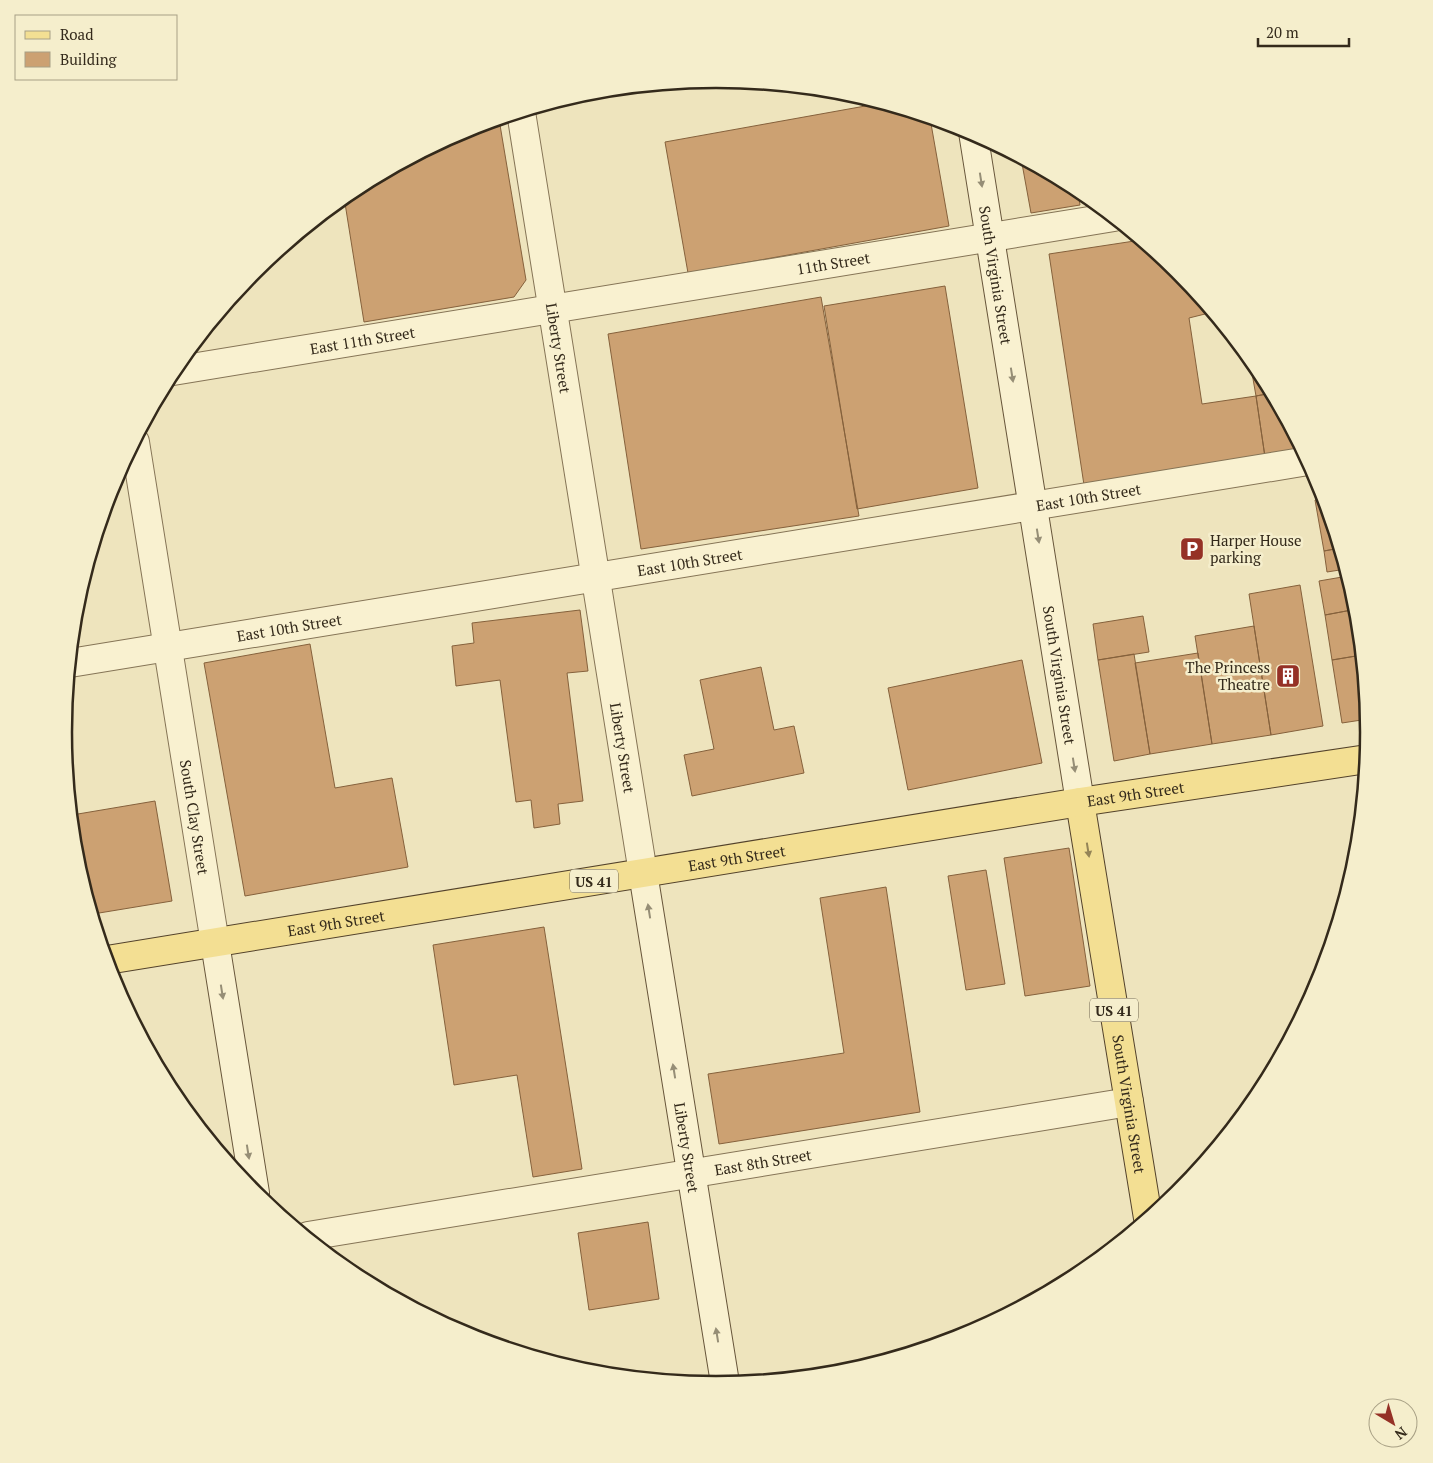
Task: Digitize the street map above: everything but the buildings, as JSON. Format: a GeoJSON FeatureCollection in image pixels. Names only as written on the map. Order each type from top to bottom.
{"type":"FeatureCollection","features":[{"type":"Feature","properties":{"kind":"main road","name":"East 9th Street"},"geometry":{"type":"LineString","coordinates":[[115,959],[1080,802],[1359,760]]}},
{"type":"Feature","properties":{"kind":"main road","name":"South Virginia Street"},"geometry":{"type":"LineString","coordinates":[[1080,802],[1147,1211]]}},
{"type":"Feature","properties":{"kind":"street","name":"Liberty Street"},"geometry":{"type":"LineString","coordinates":[[522,118],[723,1376]]}},
{"type":"Feature","properties":{"kind":"street","name":"South Virginia Street"},"geometry":{"type":"LineString","coordinates":[[975,142],[1080,802]]}},
{"type":"Feature","properties":{"kind":"street","name":"11th Street"},"geometry":{"type":"LineString","coordinates":[[552,308],[1105,218]]}},
{"type":"Feature","properties":{"kind":"street","name":"East 11th Street"},"geometry":{"type":"LineString","coordinates":[[185,369],[552,308]]}},
{"type":"Feature","properties":{"kind":"street","name":"South Clay Street"},"geometry":{"type":"LineString","coordinates":[[136,454],[253,1178]]}},
{"type":"Feature","properties":{"kind":"street","name":"East 10th Street"},"geometry":{"type":"LineString","coordinates":[[77,662],[1301,462]]}},
{"type":"Feature","properties":{"kind":"street","name":"East 8th Street"},"geometry":{"type":"LineString","coordinates":[[315,1235],[1129,1102]]}},
{"type":"Feature","properties":{"kind":"place","name":"Harper House parking"},"geometry":{"type":"Point","coordinates":[1192,549]}},
{"type":"Feature","properties":{"kind":"place","name":"The Princess Theatre"},"geometry":{"type":"Point","coordinates":[1288,676]}}]}
